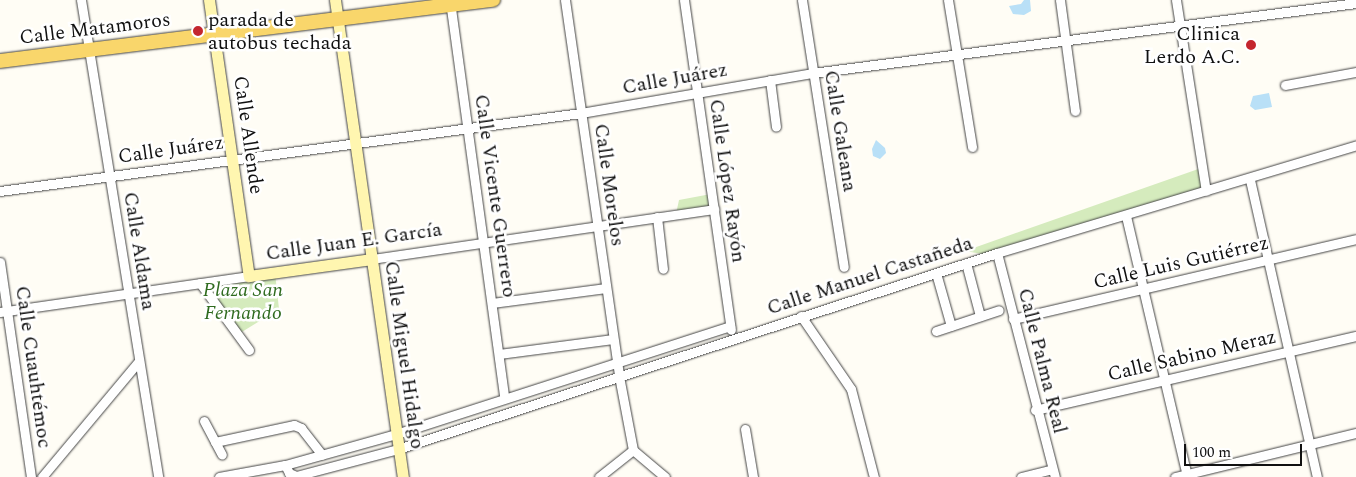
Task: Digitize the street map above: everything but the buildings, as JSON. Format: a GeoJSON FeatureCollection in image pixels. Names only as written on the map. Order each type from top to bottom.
{"type":"FeatureCollection","features":[{"type":"Feature","properties":{"kind":"main road","name":"Calle Allende"},"geometry":{"type":"LineString","coordinates":[[209,0],[249,276]]}},
{"type":"Feature","properties":{"kind":"main road","name":"Calle Miguel Hidalgo"},"geometry":{"type":"LineString","coordinates":[[335,0],[398,449],[404,477]]}},
{"type":"Feature","properties":{"kind":"main road","name":"Calle Matamoros"},"geometry":{"type":"LineString","coordinates":[[0,61],[214,35],[450,3],[493,0]]}},
{"type":"Feature","properties":{"kind":"main road","name":"Calle Juan E. García"},"geometry":{"type":"LineString","coordinates":[[249,276],[372,259]]}},
{"type":"Feature","properties":{"kind":"street","name":"Calle Aldama"},"geometry":{"type":"LineString","coordinates":[[81,0],[158,477]]}},
{"type":"Feature","properties":{"kind":"street","name":"Calle Morelos"},"geometry":{"type":"LineString","coordinates":[[565,0],[619,376]]}},
{"type":"Feature","properties":{"kind":"street","name":"Calle López Rayón"},"geometry":{"type":"LineString","coordinates":[[684,0],[732,338]]}},
{"type":"Feature","properties":{"kind":"street","name":"Calle Galeana"},"geometry":{"type":"LineString","coordinates":[[802,0],[844,267]]}},
{"type":"Feature","properties":{"kind":"street"},"geometry":{"type":"LineString","coordinates":[[948,0],[972,147]]}},
{"type":"Feature","properties":{"kind":"street"},"geometry":{"type":"LineString","coordinates":[[1060,0],[1075,112]]}},
{"type":"Feature","properties":{"kind":"street"},"geometry":{"type":"LineString","coordinates":[[1176,0],[1206,191]]}},
{"type":"Feature","properties":{"kind":"street","name":"Calle Juárez"},"geometry":{"type":"LineString","coordinates":[[0,191],[581,113],[812,73],[1356,2]]}},
{"type":"Feature","properties":{"kind":"street","name":"Calle Vicente Guerrero"},"geometry":{"type":"LineString","coordinates":[[450,3],[504,397]]}},
{"type":"Feature","properties":{"kind":"street"},"geometry":{"type":"LineString","coordinates":[[1285,85],[1356,72]]}},
{"type":"Feature","properties":{"kind":"street"},"geometry":{"type":"LineString","coordinates":[[770,80],[776,127]]}},
{"type":"Feature","properties":{"kind":"street","name":"Calle Manuel Castañeda"},"geometry":{"type":"LineString","coordinates":[[285,465],[293,476],[398,449],[732,338],[997,253],[1206,191],[1250,180],[1356,145]]}},
{"type":"Feature","properties":{"kind":"street"},"geometry":{"type":"LineString","coordinates":[[1250,180],[1317,477]]}},
{"type":"Feature","properties":{"kind":"street","name":"Calle Juan E. García"},"geometry":{"type":"LineString","coordinates":[[372,259],[714,209]]}},
{"type":"Feature","properties":{"kind":"street"},"geometry":{"type":"LineString","coordinates":[[1126,216],[1186,476]]}},
{"type":"Feature","properties":{"kind":"street"},"geometry":{"type":"LineString","coordinates":[[656,217],[663,269]]}},
{"type":"Feature","properties":{"kind":"street","name":"Calle Luis Gutiérrez"},"geometry":{"type":"LineString","coordinates":[[1013,319],[1356,239]]}},
{"type":"Feature","properties":{"kind":"street","name":"Calle Palma Real"},"geometry":{"type":"LineString","coordinates":[[997,253],[1035,410],[1054,473]]}},
{"type":"Feature","properties":{"kind":"street","name":"Calle Cuauhtémoc"},"geometry":{"type":"LineString","coordinates":[[0,262],[4,312],[32,477]]}},
{"type":"Feature","properties":{"kind":"street"},"geometry":{"type":"LineString","coordinates":[[966,263],[980,316]]}},
{"type":"Feature","properties":{"kind":"street"},"geometry":{"type":"LineString","coordinates":[[936,273],[951,326]]}},
{"type":"Feature","properties":{"kind":"street","name":"Calle Juan E. García"},"geometry":{"type":"LineString","coordinates":[[4,312],[249,276]]}},
{"type":"Feature","properties":{"kind":"street"},"geometry":{"type":"LineString","coordinates":[[200,284],[249,350]]}},
{"type":"Feature","properties":{"kind":"street"},"geometry":{"type":"LineString","coordinates":[[492,303],[606,288]]}},
{"type":"Feature","properties":{"kind":"street"},"geometry":{"type":"LineString","coordinates":[[936,332],[999,310]]}},
{"type":"Feature","properties":{"kind":"street"},"geometry":{"type":"LineString","coordinates":[[801,316],[850,389],[874,477]]}},
{"type":"Feature","properties":{"kind":"street"},"geometry":{"type":"LineString","coordinates":[[219,477],[285,465],[396,434],[504,397],[730,326]]}},
{"type":"Feature","properties":{"kind":"street","name":"Calle Sabino Meraz"},"geometry":{"type":"LineString","coordinates":[[1035,410],[1356,336]]}},
{"type":"Feature","properties":{"kind":"street"},"geometry":{"type":"LineString","coordinates":[[499,354],[613,339]]}},
{"type":"Feature","properties":{"kind":"street"},"geometry":{"type":"LineString","coordinates":[[42,477],[139,360]]}},
{"type":"Feature","properties":{"kind":"street"},"geometry":{"type":"LineString","coordinates":[[619,376],[633,450],[663,476]]}},
{"type":"Feature","properties":{"kind":"street"},"geometry":{"type":"LineString","coordinates":[[204,421],[222,455]]}},
{"type":"Feature","properties":{"kind":"street"},"geometry":{"type":"LineString","coordinates":[[215,442],[294,425],[301,428],[322,455]]}},
{"type":"Feature","properties":{"kind":"street"},"geometry":{"type":"LineString","coordinates":[[745,429],[753,477]]}},
{"type":"Feature","properties":{"kind":"street"},"geometry":{"type":"LineString","coordinates":[[1175,477],[1186,476],[1356,433]]}},
{"type":"Feature","properties":{"kind":"street"},"geometry":{"type":"LineString","coordinates":[[599,477],[633,450]]}},
{"type":"Feature","properties":{"kind":"street"},"geometry":{"type":"LineString","coordinates":[[328,468],[331,477]]}},
{"type":"Feature","properties":{"kind":"street"},"geometry":{"type":"LineString","coordinates":[[1021,477],[1054,473]]}},
{"type":"Feature","properties":{"kind":"green space"},"geometry":{"type":"Polygon","coordinates":[[[1204,167],[1208,193],[994,256],[965,251],[1204,167]]]}},
{"type":"Feature","properties":{"kind":"green space"},"geometry":{"type":"Polygon","coordinates":[[[711,194],[714,208],[676,214],[679,200],[711,194]]]}},
{"type":"Feature","properties":{"kind":"green space","name":"Plaza San Fernando"},"geometry":{"type":"Polygon","coordinates":[[[275,273],[279,309],[237,335],[199,284],[275,273]]]}},
{"type":"Feature","properties":{"kind":"water"},"geometry":{"type":"Polygon","coordinates":[[[1024,0],[1030,0],[1031,11],[1024,15],[1013,14],[1009,6],[1021,4],[1024,0]]]}},
{"type":"Feature","properties":{"kind":"water"},"geometry":{"type":"Polygon","coordinates":[[[1269,93],[1272,107],[1255,110],[1250,106],[1253,96],[1269,93]]]}},
{"type":"Feature","properties":{"kind":"water"},"geometry":{"type":"Polygon","coordinates":[[[876,140],[885,148],[886,153],[880,159],[873,156],[872,149],[876,140]]]}},
{"type":"Feature","properties":{"kind":"place","name":"parada de autobus techada"},"geometry":{"type":"Point","coordinates":[198,31]}},
{"type":"Feature","properties":{"kind":"place","name":"Clinica Lerdo A.C."},"geometry":{"type":"Point","coordinates":[1251,45]}}]}
